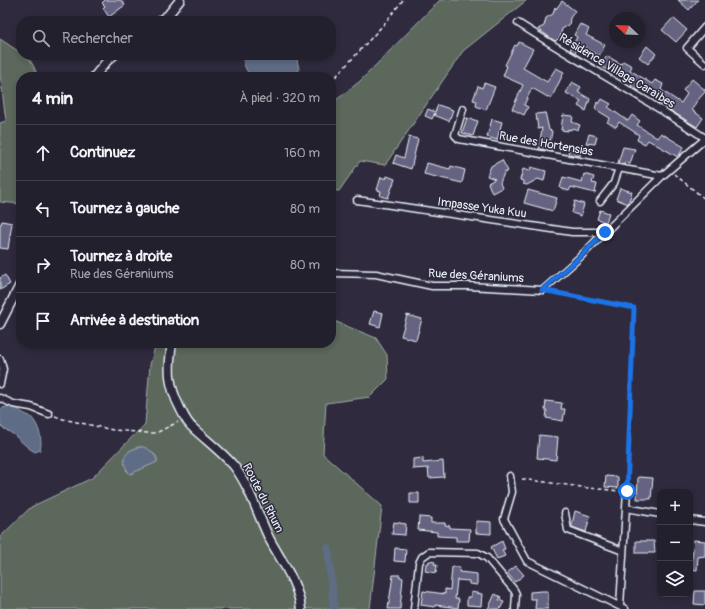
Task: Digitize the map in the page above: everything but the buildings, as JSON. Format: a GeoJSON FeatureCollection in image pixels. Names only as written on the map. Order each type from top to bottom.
{"type":"FeatureCollection","features":[{"type":"Feature","properties":{"kind":"street"},"geometry":{"type":"LineString","coordinates":[[165,16],[180,0]]}},
{"type":"Feature","properties":{"kind":"street","name":"Résidence Village Caraïbes"},"geometry":{"type":"LineString","coordinates":[[518,24],[621,84],[705,138]]}},
{"type":"Feature","properties":{"kind":"street"},"geometry":{"type":"LineString","coordinates":[[705,27],[687,48],[705,64]]}},
{"type":"Feature","properties":{"kind":"street"},"geometry":{"type":"LineString","coordinates":[[98,72],[108,60]]}},
{"type":"Feature","properties":{"kind":"street","name":"Rue des Hortensias"},"geometry":{"type":"LineString","coordinates":[[463,109],[455,135],[459,139],[662,176]]}},
{"type":"Feature","properties":{"kind":"street"},"geometry":{"type":"LineString","coordinates":[[542,290],[580,257],[662,176],[705,138]]}},
{"type":"Feature","properties":{"kind":"street"},"geometry":{"type":"LineString","coordinates":[[600,201],[614,183],[619,168]]}},
{"type":"Feature","properties":{"kind":"street","name":"Impasse Yuka Kuu"},"geometry":{"type":"LineString","coordinates":[[356,200],[572,232],[605,232]]}},
{"type":"Feature","properties":{"kind":"street","name":"Rue des Géraniums"},"geometry":{"type":"LineString","coordinates":[[336,273],[376,274],[432,286],[468,286],[542,290]]}},
{"type":"Feature","properties":{"kind":"street"},"geometry":{"type":"LineString","coordinates":[[0,324],[16,293]]}},
{"type":"Feature","properties":{"kind":"street","name":"Route du Rhum"},"geometry":{"type":"LineString","coordinates":[[171,348],[169,376],[174,395],[185,418],[192,427],[234,466],[243,480],[271,540],[294,582],[301,609]]}},
{"type":"Feature","properties":{"kind":"street"},"geometry":{"type":"LineString","coordinates":[[0,359],[3,369],[0,384]]}},
{"type":"Feature","properties":{"kind":"street"},"geometry":{"type":"LineString","coordinates":[[0,398],[13,404],[31,407],[49,414]]}},
{"type":"Feature","properties":{"kind":"street"},"geometry":{"type":"LineString","coordinates":[[510,476],[512,492],[504,519],[527,561],[622,608],[623,552],[627,491]]}},
{"type":"Feature","properties":{"kind":"street"},"geometry":{"type":"LineString","coordinates":[[626,508],[657,513]]}},
{"type":"Feature","properties":{"kind":"street"},"geometry":{"type":"LineString","coordinates":[[565,513],[568,530],[623,552]]}},
{"type":"Feature","properties":{"kind":"street"},"geometry":{"type":"LineString","coordinates":[[693,520],[705,522]]}},
{"type":"Feature","properties":{"kind":"street"},"geometry":{"type":"LineString","coordinates":[[414,609],[420,563],[422,557],[429,552],[474,552],[483,555],[514,590],[516,594],[515,609]]}},
{"type":"Feature","properties":{"kind":"path"},"geometry":{"type":"LineString","coordinates":[[336,77],[384,24],[403,0]]}},
{"type":"Feature","properties":{"kind":"path"},"geometry":{"type":"LineString","coordinates":[[669,171],[705,199]]}},
{"type":"Feature","properties":{"kind":"path"},"geometry":{"type":"LineString","coordinates":[[522,479],[589,488],[627,491],[634,308],[542,290]]}},
{"type":"Feature","properties":{"kind":"path"},"geometry":{"type":"LineString","coordinates":[[49,414],[63,420],[113,430],[148,434],[167,429],[185,418]]}},
{"type":"Feature","properties":{"kind":"green space"},"geometry":{"type":"Polygon","coordinates":[[[440,0],[527,0],[463,51],[385,165],[360,161],[339,191],[336,191],[336,100],[359,82],[440,0]]]}},
{"type":"Feature","properties":{"kind":"green space"},"geometry":{"type":"Polygon","coordinates":[[[0,39],[16,50],[16,60],[30,60],[36,72],[16,72],[16,204],[0,202],[0,123],[6,121],[0,74],[0,39]]]}},
{"type":"Feature","properties":{"kind":"green space"},"geometry":{"type":"Polygon","coordinates":[[[336,322],[376,338],[387,355],[388,379],[370,397],[326,403],[323,454],[382,506],[370,609],[0,609],[0,537],[31,507],[92,478],[145,424],[150,365],[155,348],[336,348],[336,322]],[[138,447],[129,451],[126,470],[130,474],[157,462],[157,457],[146,448],[138,447]]]}},
{"type":"Feature","properties":{"kind":"water"},"geometry":{"type":"Polygon","coordinates":[[[244,60],[297,60],[299,69],[298,72],[248,72],[244,60]]]}},
{"type":"Feature","properties":{"kind":"water"},"geometry":{"type":"Polygon","coordinates":[[[9,406],[16,408],[34,420],[41,437],[40,450],[35,452],[0,425],[0,409],[9,406]]]}},
{"type":"Feature","properties":{"kind":"water"},"geometry":{"type":"Polygon","coordinates":[[[135,448],[147,448],[152,452],[157,462],[130,474],[125,464],[125,456],[135,448]]]}},
{"type":"Feature","properties":{"kind":"waterway"},"geometry":{"type":"LineString","coordinates":[[328,548],[334,609]]}},
{"type":"Feature","properties":{"kind":"route"},"geometry":{"type":"LineString","coordinates":[[605,232],[580,257],[542,290],[634,308],[627,491]]}}]}
